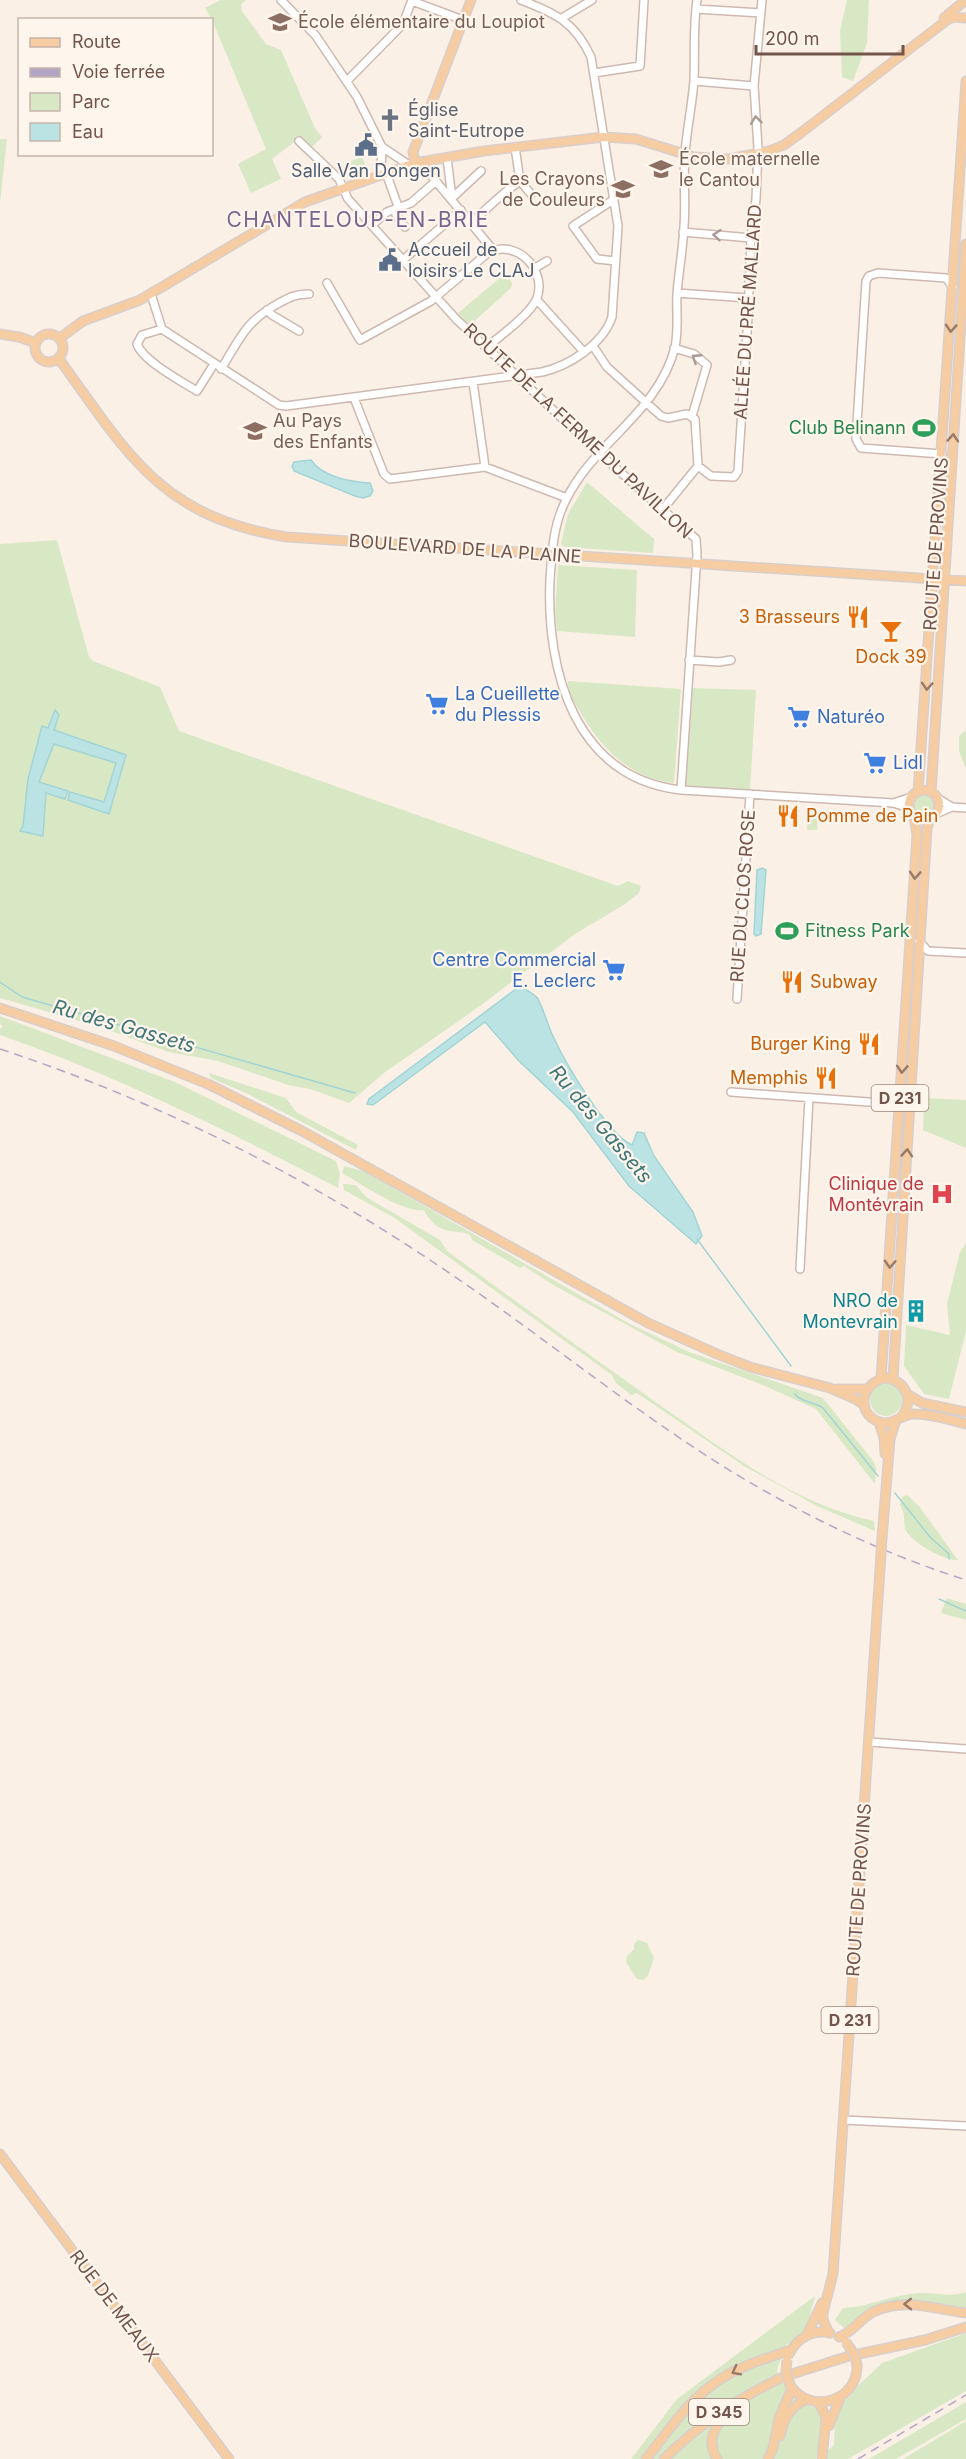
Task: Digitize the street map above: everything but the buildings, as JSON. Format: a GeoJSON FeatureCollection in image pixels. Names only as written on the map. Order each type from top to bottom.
{"type":"FeatureCollection","features":[{"type":"Feature","properties":{"kind":"main road"},"geometry":{"type":"LineString","coordinates":[[415,163],[414,152],[471,0]]}},
{"type":"Feature","properties":{"kind":"main road"},"geometry":{"type":"LineString","coordinates":[[963,2],[962,14],[965,19]]}},
{"type":"Feature","properties":{"kind":"main road"},"geometry":{"type":"LineString","coordinates":[[936,28],[946,15],[963,2]]}},
{"type":"Feature","properties":{"kind":"main road"},"geometry":{"type":"LineString","coordinates":[[60,338],[83,321],[131,305],[151,294],[305,202],[415,163],[516,147],[603,137],[636,139],[685,155],[729,159],[758,154],[784,145],[936,28],[952,17],[965,19]]}},
{"type":"Feature","properties":{"kind":"main road","name":"ROUTE DE PROVINS"},"geometry":{"type":"LineString","coordinates":[[934,795],[938,662],[937,523],[966,81]]}},
{"type":"Feature","properties":{"kind":"main road","name":"ROUTE DE PROVINS"},"geometry":{"type":"LineString","coordinates":[[915,794],[938,580],[966,244]]}},
{"type":"Feature","properties":{"kind":"main road"},"geometry":{"type":"LineString","coordinates":[[0,334],[36,343]]}},
{"type":"Feature","properties":{"kind":"main road"},"geometry":{"type":"LineString","coordinates":[[48,334],[60,338],[64,347],[59,359],[48,363],[39,358],[36,354],[36,343],[39,339],[48,334]]}},
{"type":"Feature","properties":{"kind":"main road","name":"BOULEVARD DE LA PLAINE"},"geometry":{"type":"LineString","coordinates":[[59,359],[125,451],[145,472],[186,504],[225,523],[244,529],[287,537],[966,581]]}},
{"type":"Feature","properties":{"kind":"main road"},"geometry":{"type":"LineString","coordinates":[[915,794],[934,795],[938,813],[930,819],[920,820],[915,817],[909,808],[915,794]]}},
{"type":"Feature","properties":{"kind":"main road","name":"D 231"},"geometry":{"type":"LineString","coordinates":[[881,1379],[917,835],[915,817]]}},
{"type":"Feature","properties":{"kind":"main road","name":"D 231"},"geometry":{"type":"LineString","coordinates":[[893,1379],[918,962],[927,828],[930,819]]}},
{"type":"Feature","properties":{"kind":"main road"},"geometry":{"type":"LineString","coordinates":[[0,1008],[114,1046],[210,1085],[302,1131],[648,1323],[700,1347],[750,1367],[830,1388],[864,1405],[867,1389]]}},
{"type":"Feature","properties":{"kind":"main road"},"geometry":{"type":"LineString","coordinates":[[830,1388],[867,1389],[881,1379],[893,1379],[904,1387],[907,1394],[922,1403],[966,1412]]}},
{"type":"Feature","properties":{"kind":"main road","name":"D 231"},"geometry":{"type":"LineString","coordinates":[[887,1472],[890,1439],[899,1418],[908,1405],[907,1394]]}},
{"type":"Feature","properties":{"kind":"main road","name":"D 231"},"geometry":{"type":"LineString","coordinates":[[864,1405],[869,1415],[879,1422],[884,1438],[887,1472]]}},
{"type":"Feature","properties":{"kind":"main road"},"geometry":{"type":"LineString","coordinates":[[879,1422],[916,1414],[966,1424]]}},
{"type":"Feature","properties":{"kind":"main road","name":"ROUTE DE PROVINS"},"geometry":{"type":"LineString","coordinates":[[832,2284],[887,1472]]}},
{"type":"Feature","properties":{"kind":"main road","name":"RUE DE MEAUX"},"geometry":{"type":"LineString","coordinates":[[0,2154],[229,2459]]}},
{"type":"Feature","properties":{"kind":"main road","name":"D 231"},"geometry":{"type":"LineString","coordinates":[[829,2333],[823,2320],[823,2313],[832,2284]]}},
{"type":"Feature","properties":{"kind":"main road","name":"D 231"},"geometry":{"type":"LineString","coordinates":[[807,2335],[832,2284]]}},
{"type":"Feature","properties":{"kind":"main road"},"geometry":{"type":"LineString","coordinates":[[843,2339],[870,2314],[897,2305],[918,2304],[966,2313]]}},
{"type":"Feature","properties":{"kind":"main road","name":"D 345"},"geometry":{"type":"LineString","coordinates":[[666,2459],[690,2434],[720,2411],[751,2393],[855,2359],[906,2349],[966,2328]]}},
{"type":"Feature","properties":{"kind":"main road"},"geometry":{"type":"LineString","coordinates":[[825,2438],[840,2398],[854,2382],[855,2359],[843,2339],[829,2333],[818,2332],[807,2335],[791,2350],[787,2360],[786,2371],[789,2380],[807,2399],[819,2403],[840,2398]]}},
{"type":"Feature","properties":{"kind":"main road"},"geometry":{"type":"LineString","coordinates":[[646,2459],[681,2414],[710,2386],[742,2367],[791,2350]]}},
{"type":"Feature","properties":{"kind":"main road"},"geometry":{"type":"LineString","coordinates":[[768,2459],[789,2380]]}},
{"type":"Feature","properties":{"kind":"main road","name":"D 345"},"geometry":{"type":"LineString","coordinates":[[666,2459],[715,2419],[789,2380]]}},
{"type":"Feature","properties":{"kind":"main road"},"geometry":{"type":"LineString","coordinates":[[773,2459],[786,2416],[793,2408],[807,2399]]}},
{"type":"Feature","properties":{"kind":"main road"},"geometry":{"type":"LineString","coordinates":[[717,2459],[711,2443],[713,2431],[720,2420],[742,2403]]}},
{"type":"Feature","properties":{"kind":"main road"},"geometry":{"type":"LineString","coordinates":[[819,2403],[826,2417],[822,2459]]}},
{"type":"Feature","properties":{"kind":"street"},"geometry":{"type":"LineString","coordinates":[[280,0],[316,36],[357,97],[382,147],[383,174],[399,209]]}},
{"type":"Feature","properties":{"kind":"street"},"geometry":{"type":"LineString","coordinates":[[347,81],[403,24],[412,0],[463,20]]}},
{"type":"Feature","properties":{"kind":"street"},"geometry":{"type":"LineString","coordinates":[[151,294],[162,329],[279,405],[286,406],[550,371],[593,346],[609,327],[612,317],[618,226],[591,57],[580,35],[562,18],[539,3],[521,0]]}},
{"type":"Feature","properties":{"kind":"street"},"geometry":{"type":"LineString","coordinates":[[562,18],[592,0]]}},
{"type":"Feature","properties":{"kind":"street"},"geometry":{"type":"LineString","coordinates":[[594,74],[640,66],[644,0]]}},
{"type":"Feature","properties":{"kind":"street"},"geometry":{"type":"LineString","coordinates":[[697,0],[694,81],[685,155],[683,232],[674,348],[660,383],[646,403],[581,475],[567,498],[555,527],[552,554],[549,608],[551,643],[564,692],[579,725],[598,750],[616,766],[643,781],[681,790],[893,803],[909,808]]}},
{"type":"Feature","properties":{"kind":"street","name":"ALLÉE DU PRÉ MALLARD"},"geometry":{"type":"LineString","coordinates":[[698,466],[711,476],[734,477],[738,471],[751,238],[756,199],[758,154],[754,86],[762,0]]}},
{"type":"Feature","properties":{"kind":"street"},"geometry":{"type":"LineString","coordinates":[[696,9],[761,13]]}},
{"type":"Feature","properties":{"kind":"street"},"geometry":{"type":"LineString","coordinates":[[694,81],[754,86]]}},
{"type":"Feature","properties":{"kind":"street","name":"ROUTE DE LA FERME DU PAVILLON"},"geometry":{"type":"LineString","coordinates":[[299,141],[339,179],[348,199],[436,297],[600,454],[696,539],[681,790]]}},
{"type":"Feature","properties":{"kind":"street"},"geometry":{"type":"LineString","coordinates":[[382,147],[415,163],[436,181],[494,250]]}},
{"type":"Feature","properties":{"kind":"street"},"geometry":{"type":"LineString","coordinates":[[516,147],[520,181],[531,194]]}},
{"type":"Feature","properties":{"kind":"street"},"geometry":{"type":"LineString","coordinates":[[447,158],[452,198]]}},
{"type":"Feature","properties":{"kind":"street"},"geometry":{"type":"LineString","coordinates":[[452,198],[481,171]]}},
{"type":"Feature","properties":{"kind":"street"},"geometry":{"type":"LineString","coordinates":[[372,225],[387,212],[411,203],[436,181]]}},
{"type":"Feature","properties":{"kind":"street"},"geometry":{"type":"LineString","coordinates":[[471,223],[492,205],[498,196],[520,181]]}},
{"type":"Feature","properties":{"kind":"street"},"geometry":{"type":"LineString","coordinates":[[613,200],[573,226],[597,259],[616,261]]}},
{"type":"Feature","properties":{"kind":"street"},"geometry":{"type":"LineString","coordinates":[[399,209],[396,214],[405,227]]}},
{"type":"Feature","properties":{"kind":"street"},"geometry":{"type":"LineString","coordinates":[[403,260],[461,210]]}},
{"type":"Feature","properties":{"kind":"street"},"geometry":{"type":"LineString","coordinates":[[683,232],[751,238]]}},
{"type":"Feature","properties":{"kind":"street"},"geometry":{"type":"LineString","coordinates":[[327,283],[360,340],[436,297],[494,250],[516,252],[535,267],[539,287],[537,300],[528,311],[487,347]]}},
{"type":"Feature","properties":{"kind":"street"},"geometry":{"type":"LineString","coordinates":[[535,267],[547,261]]}},
{"type":"Feature","properties":{"kind":"street"},"geometry":{"type":"LineString","coordinates":[[946,278],[954,269]]}},
{"type":"Feature","properties":{"kind":"street"},"geometry":{"type":"LineString","coordinates":[[942,454],[865,448],[859,446],[856,439],[867,278],[875,273],[946,278]]}},
{"type":"Feature","properties":{"kind":"street"},"geometry":{"type":"LineString","coordinates":[[946,278],[953,288]]}},
{"type":"Feature","properties":{"kind":"street"},"geometry":{"type":"LineString","coordinates":[[677,293],[748,298]]}},
{"type":"Feature","properties":{"kind":"street"},"geometry":{"type":"LineString","coordinates":[[222,369],[251,321],[296,294],[309,294]]}},
{"type":"Feature","properties":{"kind":"street"},"geometry":{"type":"LineString","coordinates":[[537,300],[584,352]]}},
{"type":"Feature","properties":{"kind":"street"},"geometry":{"type":"LineString","coordinates":[[267,310],[299,331]]}},
{"type":"Feature","properties":{"kind":"street"},"geometry":{"type":"LineString","coordinates":[[162,329],[142,335],[136,344],[139,352],[170,374],[197,391],[214,364]]}},
{"type":"Feature","properties":{"kind":"street"},"geometry":{"type":"LineString","coordinates":[[593,346],[607,367],[661,416],[668,418],[687,414],[695,419],[698,466],[663,509]]}},
{"type":"Feature","properties":{"kind":"street"},"geometry":{"type":"LineString","coordinates":[[674,348],[694,354],[707,365],[692,416]]}},
{"type":"Feature","properties":{"kind":"street"},"geometry":{"type":"LineString","coordinates":[[473,382],[485,467]]}},
{"type":"Feature","properties":{"kind":"street"},"geometry":{"type":"LineString","coordinates":[[354,398],[384,474],[389,479],[485,467],[567,498]]}},
{"type":"Feature","properties":{"kind":"street"},"geometry":{"type":"LineString","coordinates":[[689,660],[719,663],[731,660]]}},
{"type":"Feature","properties":{"kind":"street","name":"RUE DU CLOS ROSE"},"geometry":{"type":"LineString","coordinates":[[737,999],[750,794]]}},
{"type":"Feature","properties":{"kind":"street"},"geometry":{"type":"LineString","coordinates":[[893,803],[915,794]]}},
{"type":"Feature","properties":{"kind":"street"},"geometry":{"type":"LineString","coordinates":[[934,795],[952,807]]}},
{"type":"Feature","properties":{"kind":"street"},"geometry":{"type":"LineString","coordinates":[[938,813],[952,807],[966,808]]}},
{"type":"Feature","properties":{"kind":"street"},"geometry":{"type":"LineString","coordinates":[[920,941],[928,951],[966,953]]}},
{"type":"Feature","properties":{"kind":"street"},"geometry":{"type":"LineString","coordinates":[[918,962],[928,951]]}},
{"type":"Feature","properties":{"kind":"street"},"geometry":{"type":"LineString","coordinates":[[731,1092],[910,1105]]}},
{"type":"Feature","properties":{"kind":"street"},"geometry":{"type":"LineString","coordinates":[[800,1269],[809,1098]]}},
{"type":"Feature","properties":{"kind":"street"},"geometry":{"type":"LineString","coordinates":[[869,1742],[966,1749]]}},
{"type":"Feature","properties":{"kind":"street"},"geometry":{"type":"LineString","coordinates":[[844,2120],[966,2126]]}},
{"type":"Feature","properties":{"kind":"green space"},"geometry":{"type":"Polygon","coordinates":[[[220,0],[246,0],[241,4],[242,11],[266,44],[281,50],[315,128],[322,137],[312,147],[301,137],[272,159],[281,179],[251,193],[238,164],[266,149],[213,18],[205,8],[220,0]]]}},
{"type":"Feature","properties":{"kind":"green space"},"geometry":{"type":"Polygon","coordinates":[[[847,0],[869,0],[867,43],[853,81],[842,77],[840,31],[847,0]]]}},
{"type":"Feature","properties":{"kind":"green space"},"geometry":{"type":"Polygon","coordinates":[[[0,139],[7,139],[0,203],[0,139]]]}},
{"type":"Feature","properties":{"kind":"green space"},"geometry":{"type":"Polygon","coordinates":[[[362,157],[366,167],[348,174],[344,164],[362,157]]]}},
{"type":"Feature","properties":{"kind":"green space"},"geometry":{"type":"Polygon","coordinates":[[[501,277],[509,278],[512,283],[511,288],[470,325],[458,313],[501,277]]]}},
{"type":"Feature","properties":{"kind":"green space"},"geometry":{"type":"Polygon","coordinates":[[[587,482],[654,539],[653,553],[564,547],[561,544],[568,514],[587,482]]]}},
{"type":"Feature","properties":{"kind":"green space"},"geometry":{"type":"Polygon","coordinates":[[[57,540],[89,657],[93,661],[160,687],[179,731],[618,886],[628,881],[641,886],[639,893],[575,934],[480,1006],[384,1073],[349,1103],[218,1061],[169,1052],[97,1026],[0,998],[0,544],[57,540]]]}},
{"type":"Feature","properties":{"kind":"green space"},"geometry":{"type":"Polygon","coordinates":[[[558,565],[637,570],[635,637],[557,631],[555,612],[558,565]]]}},
{"type":"Feature","properties":{"kind":"green space"},"geometry":{"type":"Polygon","coordinates":[[[568,681],[681,689],[674,783],[644,775],[618,759],[587,724],[570,692],[568,681]]]}},
{"type":"Feature","properties":{"kind":"green space"},"geometry":{"type":"Polygon","coordinates":[[[693,688],[756,690],[750,791],[686,785],[693,688]]]}},
{"type":"Feature","properties":{"kind":"green space"},"geometry":{"type":"Polygon","coordinates":[[[966,730],[966,769],[959,751],[959,736],[966,730]]]}},
{"type":"Feature","properties":{"kind":"green space"},"geometry":{"type":"Polygon","coordinates":[[[924,794],[932,797],[935,805],[932,813],[924,816],[916,813],[913,805],[916,797],[924,794]]]}},
{"type":"Feature","properties":{"kind":"green space"},"geometry":{"type":"Polygon","coordinates":[[[808,814],[818,815],[817,830],[807,830],[808,814]]]}},
{"type":"Feature","properties":{"kind":"green space"},"geometry":{"type":"Polygon","coordinates":[[[0,1016],[175,1082],[336,1161],[340,1174],[338,1188],[130,1086],[0,1035],[0,1029],[3,1026],[0,1024],[0,1016]]]}},
{"type":"Feature","properties":{"kind":"green space"},"geometry":{"type":"Polygon","coordinates":[[[209,1073],[286,1098],[296,1112],[358,1145],[356,1150],[246,1093],[211,1078],[209,1073]]]}},
{"type":"Feature","properties":{"kind":"green space"},"geometry":{"type":"Polygon","coordinates":[[[924,1098],[966,1100],[966,1148],[923,1130],[924,1098]]]}},
{"type":"Feature","properties":{"kind":"green space"},"geometry":{"type":"Polygon","coordinates":[[[344,1166],[364,1171],[630,1324],[689,1352],[823,1398],[874,1462],[875,1484],[816,1409],[765,1386],[677,1352],[555,1286],[524,1266],[520,1268],[472,1240],[470,1235],[445,1230],[431,1221],[424,1210],[415,1210],[394,1203],[342,1173],[344,1166]]]}},
{"type":"Feature","properties":{"kind":"green space"},"geometry":{"type":"Polygon","coordinates":[[[343,1184],[356,1185],[366,1197],[440,1240],[447,1251],[734,1457],[787,1489],[815,1502],[874,1521],[875,1531],[817,1506],[744,1466],[637,1393],[631,1395],[616,1383],[612,1375],[393,1217],[344,1190],[343,1184]]]}},
{"type":"Feature","properties":{"kind":"green space"},"geometry":{"type":"Polygon","coordinates":[[[966,1243],[966,1331],[949,1399],[924,1394],[904,1366],[906,1325],[950,1335],[947,1304],[960,1252],[966,1243]]]}},
{"type":"Feature","properties":{"kind":"green space"},"geometry":{"type":"Polygon","coordinates":[[[886,1384],[898,1388],[902,1400],[898,1412],[886,1416],[874,1412],[870,1400],[874,1388],[886,1384]]]}},
{"type":"Feature","properties":{"kind":"green space"},"geometry":{"type":"Polygon","coordinates":[[[907,1495],[919,1506],[958,1560],[945,1558],[928,1550],[908,1533],[900,1505],[902,1497],[907,1495]]]}},
{"type":"Feature","properties":{"kind":"green space"},"geometry":{"type":"Polygon","coordinates":[[[947,1598],[966,1604],[966,1620],[941,1613],[947,1598]]]}},
{"type":"Feature","properties":{"kind":"green space"},"geometry":{"type":"Polygon","coordinates":[[[638,1940],[647,1943],[654,1958],[648,1976],[643,1980],[637,1979],[626,1962],[627,1956],[634,1949],[634,1944],[638,1940]]]}},
{"type":"Feature","properties":{"kind":"green space"},"geometry":{"type":"Polygon","coordinates":[[[966,2292],[966,2310],[927,2303],[900,2302],[875,2307],[859,2318],[847,2331],[835,2320],[843,2308],[920,2293],[954,2295],[966,2292]]]}},
{"type":"Feature","properties":{"kind":"green space"},"geometry":{"type":"Polygon","coordinates":[[[815,2296],[806,2330],[784,2347],[777,2371],[793,2396],[804,2404],[819,2408],[823,2426],[816,2459],[631,2459],[677,2399],[815,2296]]]}},
{"type":"Feature","properties":{"kind":"green space"},"geometry":{"type":"Polygon","coordinates":[[[966,2333],[966,2391],[848,2459],[826,2459],[826,2452],[834,2445],[835,2423],[842,2401],[882,2363],[966,2333]]]}},
{"type":"Feature","properties":{"kind":"green space"},"geometry":{"type":"Polygon","coordinates":[[[966,2402],[966,2419],[896,2459],[869,2459],[966,2402]]]}},
{"type":"Feature","properties":{"kind":"green space"},"geometry":{"type":"Polygon","coordinates":[[[966,2421],[966,2459],[903,2459],[966,2421]]]}},
{"type":"Feature","properties":{"kind":"water"},"geometry":{"type":"Polygon","coordinates":[[[311,460],[322,471],[329,474],[346,480],[370,483],[373,491],[370,496],[363,498],[355,496],[294,471],[292,466],[294,462],[311,460]]]}},
{"type":"Feature","properties":{"kind":"water"},"geometry":{"type":"Polygon","coordinates":[[[55,710],[59,715],[54,730],[126,755],[109,814],[68,800],[70,792],[104,802],[116,763],[54,744],[39,782],[68,791],[65,799],[46,793],[43,836],[20,831],[23,826],[28,779],[42,726],[48,728],[55,710]]]}},
{"type":"Feature","properties":{"kind":"water"},"geometry":{"type":"Polygon","coordinates":[[[762,868],[766,870],[761,934],[756,936],[754,934],[757,870],[762,868]]]}},
{"type":"Feature","properties":{"kind":"water"},"geometry":{"type":"Polygon","coordinates":[[[520,986],[538,999],[566,1061],[598,1112],[622,1138],[632,1145],[637,1132],[644,1133],[654,1156],[693,1212],[702,1236],[696,1244],[629,1186],[573,1112],[519,1061],[485,1022],[373,1105],[367,1104],[369,1099],[520,986]]]}},
{"type":"Feature","properties":{"kind":"waterway","name":"Ru des Gassets"},"geometry":{"type":"LineString","coordinates":[[0,982],[22,997],[355,1093]]}},
{"type":"Feature","properties":{"kind":"waterway","name":"Ru des Gassets"},"geometry":{"type":"LineString","coordinates":[[697,1239],[791,1366]]}},
{"type":"Feature","properties":{"kind":"waterway","name":"Ru des Gassets"},"geometry":{"type":"LineString","coordinates":[[795,1394],[800,1399],[823,1408],[878,1476]]}},
{"type":"Feature","properties":{"kind":"waterway","name":"Ru des Gassets"},"geometry":{"type":"LineString","coordinates":[[895,1493],[930,1537],[949,1554],[949,1559]]}},
{"type":"Feature","properties":{"kind":"waterway","name":"Ru des Gassets"},"geometry":{"type":"LineString","coordinates":[[939,1599],[966,1611]]}},
{"type":"Feature","properties":{"kind":"railway"},"geometry":{"type":"LineString","coordinates":[[0,1049],[57,1069],[168,1114],[275,1167],[379,1227],[430,1260],[656,1422],[734,1473],[790,1505],[847,1533],[935,1570],[966,1580]]}},
{"type":"Feature","properties":{"kind":"railway"},"geometry":{"type":"LineString","coordinates":[[858,2459],[966,2395]]}},
{"type":"Feature","properties":{"kind":"place","name":"École élémentaire du Loupiot"},"geometry":{"type":"Point","coordinates":[280,22]}},
{"type":"Feature","properties":{"kind":"place","name":"Église Saint-Eutrope"},"geometry":{"type":"Point","coordinates":[390,120]}},
{"type":"Feature","properties":{"kind":"place","name":"Salle Van Dongen"},"geometry":{"type":"Point","coordinates":[366,145]}},
{"type":"Feature","properties":{"kind":"place","name":"École maternelle le Cantou"},"geometry":{"type":"Point","coordinates":[661,169]}},
{"type":"Feature","properties":{"kind":"place","name":"Les Crayons de Couleurs"},"geometry":{"type":"Point","coordinates":[623,189]}},
{"type":"Feature","properties":{"kind":"place","name":"Accueil de loisirs Le CLAJ"},"geometry":{"type":"Point","coordinates":[390,260]}},
{"type":"Feature","properties":{"kind":"place","name":"Club Belinann"},"geometry":{"type":"Point","coordinates":[924,428]}},
{"type":"Feature","properties":{"kind":"place","name":"Au Pays des Enfants"},"geometry":{"type":"Point","coordinates":[255,431]}},
{"type":"Feature","properties":{"kind":"place","name":"3 Brasseurs"},"geometry":{"type":"Point","coordinates":[858,617]}},
{"type":"Feature","properties":{"kind":"place","name":"Dock 39"},"geometry":{"type":"Point","coordinates":[891,631]}},
{"type":"Feature","properties":{"kind":"place","name":"La Cueillette du Plessis"},"geometry":{"type":"Point","coordinates":[437,704]}},
{"type":"Feature","properties":{"kind":"place","name":"Naturéo"},"geometry":{"type":"Point","coordinates":[799,717]}},
{"type":"Feature","properties":{"kind":"place","name":"Lidl"},"geometry":{"type":"Point","coordinates":[875,763]}},
{"type":"Feature","properties":{"kind":"place","name":"Pomme de Pain"},"geometry":{"type":"Point","coordinates":[788,816]}},
{"type":"Feature","properties":{"kind":"place","name":"Fitness Park"},"geometry":{"type":"Point","coordinates":[787,931]}},
{"type":"Feature","properties":{"kind":"place","name":"Centre Commercial E. Leclerc"},"geometry":{"type":"Point","coordinates":[614,970]}},
{"type":"Feature","properties":{"kind":"place","name":"Subway"},"geometry":{"type":"Point","coordinates":[792,982]}},
{"type":"Feature","properties":{"kind":"place","name":"Burger King"},"geometry":{"type":"Point","coordinates":[869,1044]}},
{"type":"Feature","properties":{"kind":"place","name":"Memphis"},"geometry":{"type":"Point","coordinates":[826,1078]}},
{"type":"Feature","properties":{"kind":"place","name":"Clinique de Montévrain"},"geometry":{"type":"Point","coordinates":[942,1194]}},
{"type":"Feature","properties":{"kind":"place","name":"NRO de Montevrain"},"geometry":{"type":"Point","coordinates":[916,1311]}},
{"type":"Feature","properties":{"kind":"district","name":"CHANTELOUP-EN-BRIE"},"geometry":{"type":"Point","coordinates":[358,220]}}]}
